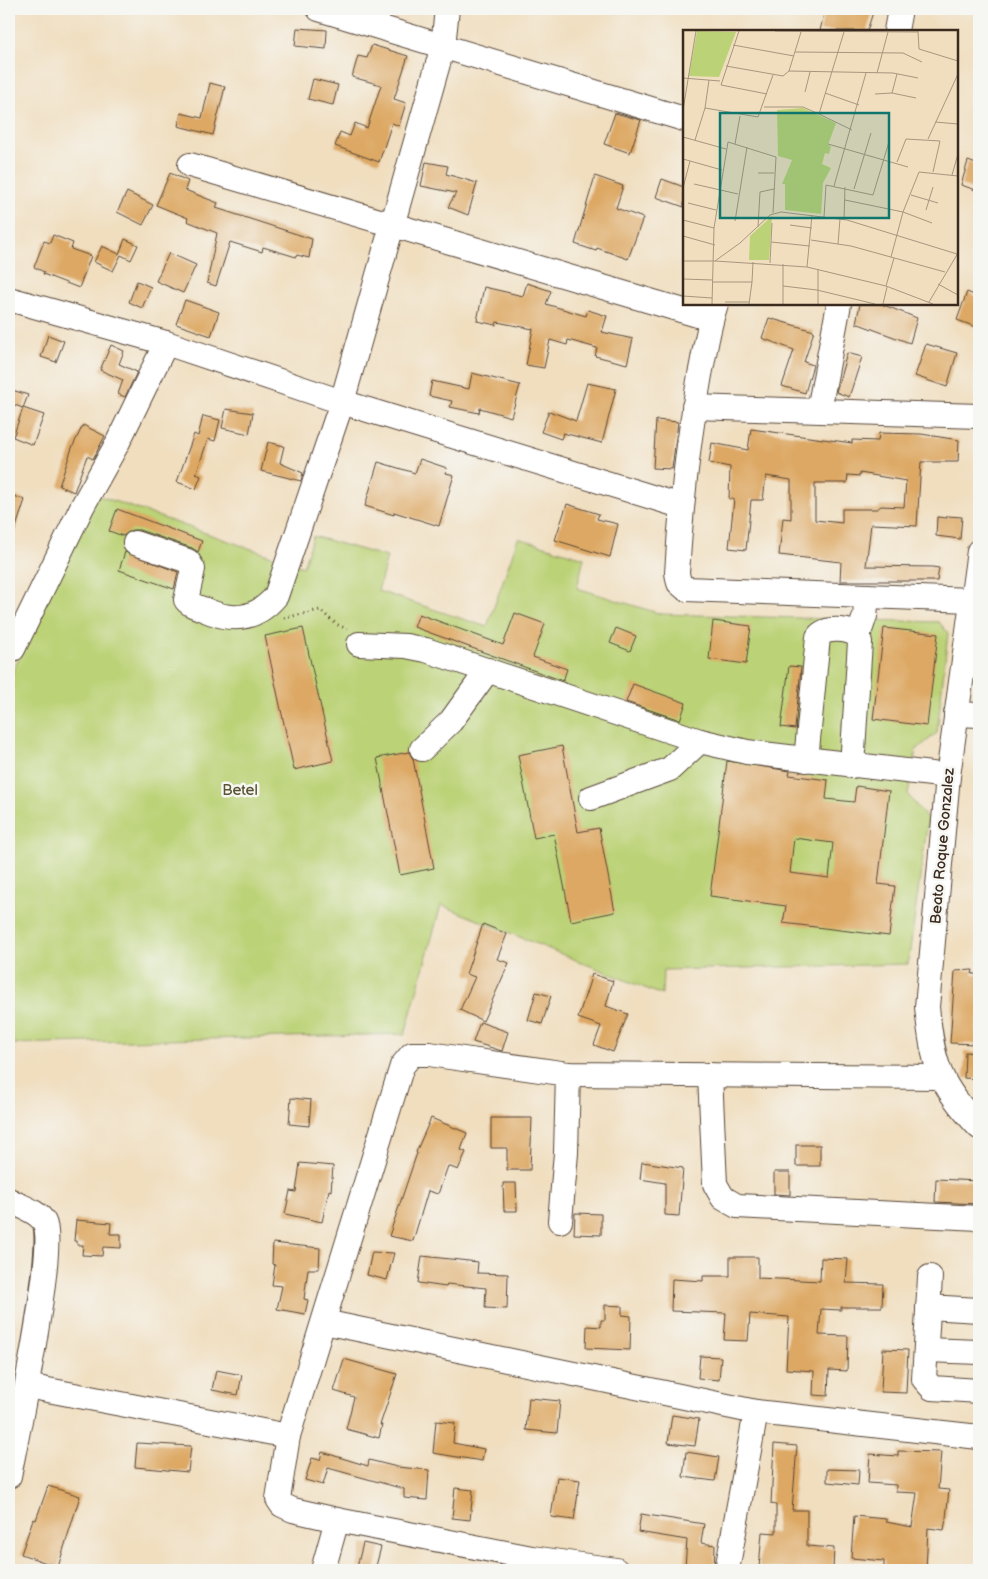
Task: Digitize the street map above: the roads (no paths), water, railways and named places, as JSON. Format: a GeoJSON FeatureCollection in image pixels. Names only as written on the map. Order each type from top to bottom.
{"type":"FeatureCollection","features":[{"type":"Feature","properties":{"kind":"street"},"geometry":{"type":"LineString","coordinates":[[319,9],[683,118]]}},
{"type":"Feature","properties":{"kind":"street"},"geometry":{"type":"LineString","coordinates":[[135,543],[188,561],[193,569],[186,600],[217,616],[231,619],[249,615],[267,606],[276,596],[342,402],[443,46],[447,9]]}},
{"type":"Feature","properties":{"kind":"street"},"geometry":{"type":"LineString","coordinates":[[896,30],[900,9]]}},
{"type":"Feature","properties":{"kind":"street"},"geometry":{"type":"LineString","coordinates":[[190,165],[393,224],[683,303]]}},
{"type":"Feature","properties":{"kind":"street"},"geometry":{"type":"LineString","coordinates":[[9,299],[166,343],[342,402],[682,506]]}},
{"type":"Feature","properties":{"kind":"street"},"geometry":{"type":"LineString","coordinates":[[691,305],[713,311],[694,407],[682,506],[677,573],[679,583],[686,588],[971,600]]}},
{"type":"Feature","properties":{"kind":"street"},"geometry":{"type":"LineString","coordinates":[[819,410],[839,305]]}},
{"type":"Feature","properties":{"kind":"street"},"geometry":{"type":"LineString","coordinates":[[10,652],[82,507],[117,444],[166,343]]}},
{"type":"Feature","properties":{"kind":"street"},"geometry":{"type":"LineString","coordinates":[[694,407],[979,416]]}},
{"type":"Feature","properties":{"kind":"street","name":"Beato Roque Gonzalez"},"geometry":{"type":"LineString","coordinates":[[979,551],[971,600],[968,714],[948,776],[927,1007],[931,1044],[940,1077],[958,1105],[979,1127]]}},
{"type":"Feature","properties":{"kind":"street"},"geometry":{"type":"LineString","coordinates":[[852,766],[858,636],[865,616],[867,596]]}},
{"type":"Feature","properties":{"kind":"street"},"geometry":{"type":"LineString","coordinates":[[806,760],[818,637],[827,630],[852,632],[858,636]]}},
{"type":"Feature","properties":{"kind":"street"},"geometry":{"type":"LineString","coordinates":[[359,644],[413,647],[700,741],[747,752],[948,776]]}},
{"type":"Feature","properties":{"kind":"street"},"geometry":{"type":"LineString","coordinates":[[422,749],[452,721],[488,670]]}},
{"type":"Feature","properties":{"kind":"street"},"geometry":{"type":"LineString","coordinates":[[591,798],[670,769],[700,741]]}},
{"type":"Feature","properties":{"kind":"street"},"geometry":{"type":"LineString","coordinates":[[616,1570],[530,1564],[293,1510],[282,1505],[278,1499],[288,1436],[402,1066],[412,1054],[429,1054],[568,1074],[940,1077]]}},
{"type":"Feature","properties":{"kind":"street"},"geometry":{"type":"LineString","coordinates":[[560,1221],[566,1153],[568,1074]]}},
{"type":"Feature","properties":{"kind":"street"},"geometry":{"type":"LineString","coordinates":[[710,1075],[715,1184],[722,1198],[737,1206],[979,1218]]}},
{"type":"Feature","properties":{"kind":"street"},"geometry":{"type":"LineString","coordinates":[[9,1200],[36,1214],[44,1222],[47,1234],[40,1300],[9,1476]]}},
{"type":"Feature","properties":{"kind":"street"},"geometry":{"type":"LineString","coordinates":[[930,1277],[924,1379],[932,1388],[979,1391]]}},
{"type":"Feature","properties":{"kind":"street"},"geometry":{"type":"LineString","coordinates":[[928,1307],[979,1310]]}},
{"type":"Feature","properties":{"kind":"street"},"geometry":{"type":"LineString","coordinates":[[324,1322],[756,1412],[979,1437]]}},
{"type":"Feature","properties":{"kind":"street"},"geometry":{"type":"LineString","coordinates":[[926,1350],[979,1352]]}},
{"type":"Feature","properties":{"kind":"street"},"geometry":{"type":"LineString","coordinates":[[26,1386],[288,1436]]}},
{"type":"Feature","properties":{"kind":"street"},"geometry":{"type":"LineString","coordinates":[[727,1570],[756,1412]]}},
{"type":"Feature","properties":{"kind":"street"},"geometry":{"type":"LineString","coordinates":[[323,1570],[337,1520]]}},
{"type":"Feature","properties":{"kind":"park label","name":"Betel"},"geometry":{"type":"Point","coordinates":[240,790]}}]}
